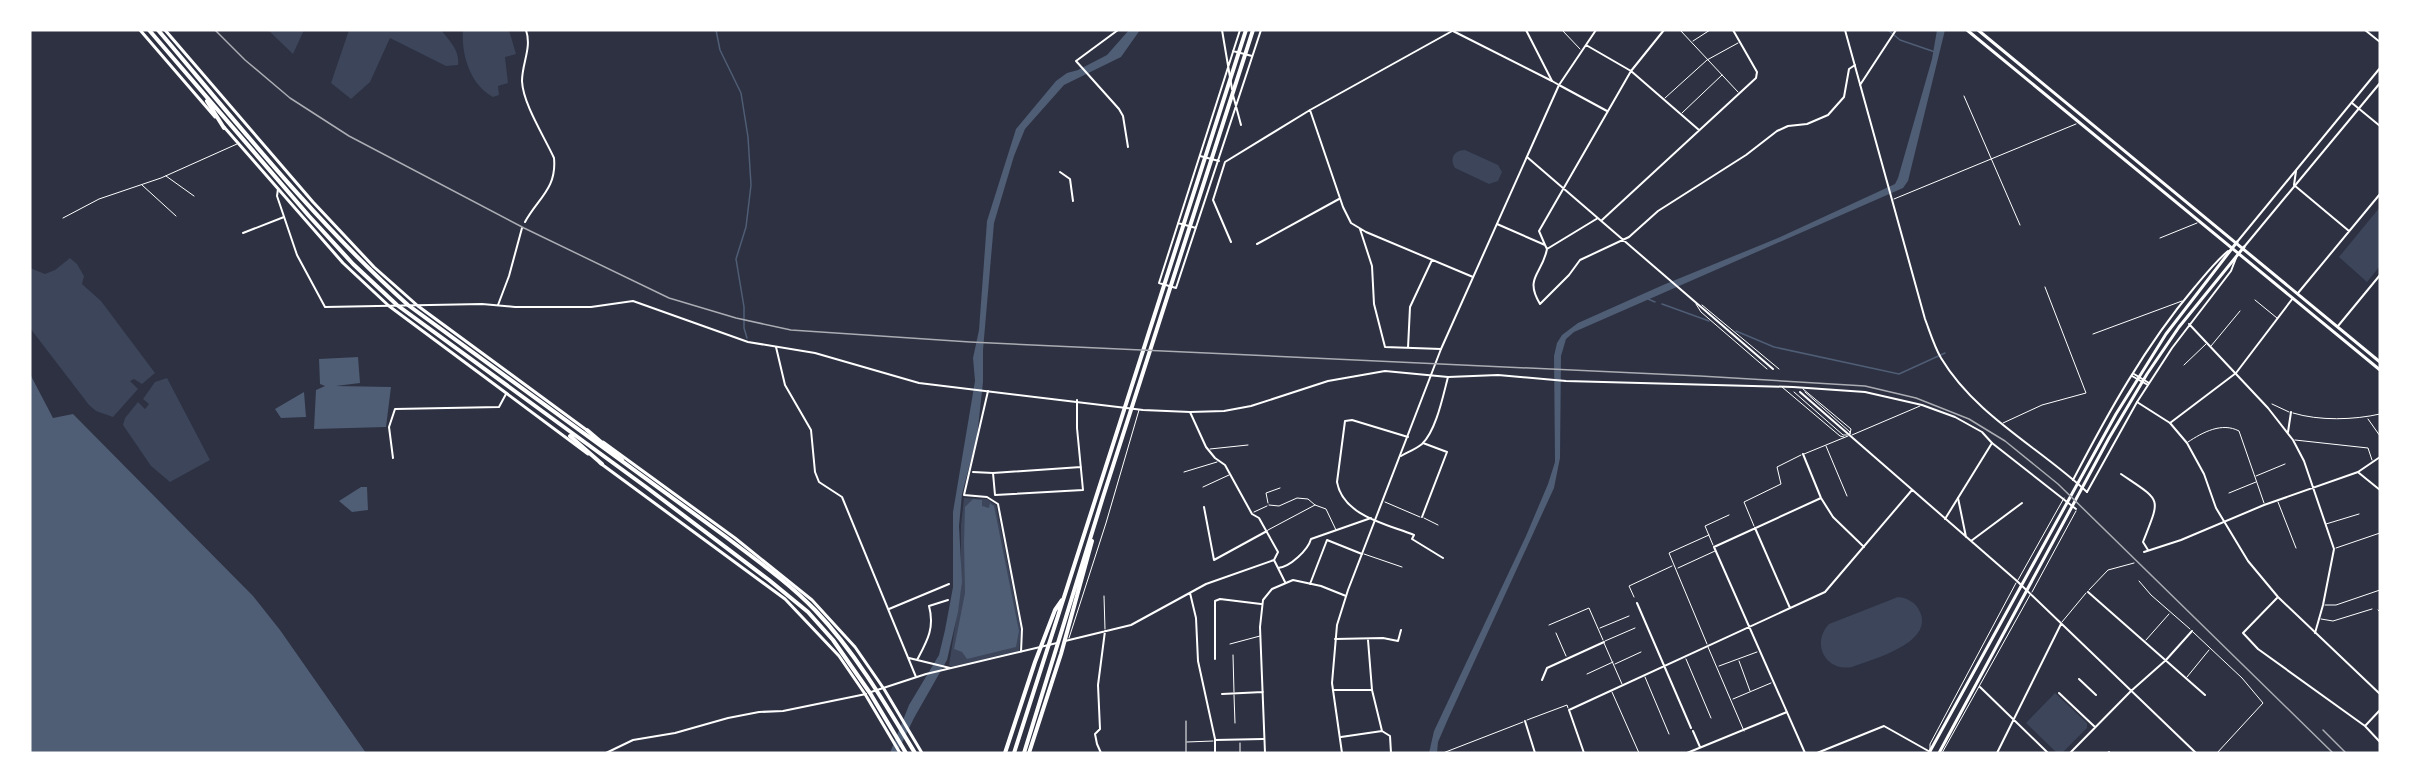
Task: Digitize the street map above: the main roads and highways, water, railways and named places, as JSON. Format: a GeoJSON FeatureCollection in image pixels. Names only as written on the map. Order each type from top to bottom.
{"type":"FeatureCollection","features":[{"type":"Feature","properties":{"kind":"highway"},"geometry":{"type":"LineString","coordinates":[[149,30],[353,264],[397,305],[664,501],[808,612],[833,640],[906,753]]}},
{"type":"Feature","properties":{"kind":"highway"},"geometry":{"type":"LineString","coordinates":[[158,30],[360,262],[408,305],[766,567],[813,608],[838,635],[877,690],[915,753]]}},
{"type":"Feature","properties":{"kind":"highway"},"geometry":{"type":"LineString","coordinates":[[1014,753],[1246,30]]}},
{"type":"Feature","properties":{"kind":"highway"},"geometry":{"type":"LineString","coordinates":[[1024,753],[1103,497],[1253,30]]}},
{"type":"Feature","properties":{"kind":"highway"},"geometry":{"type":"LineString","coordinates":[[200,90],[224,128]]}},
{"type":"Feature","properties":{"kind":"highway"},"geometry":{"type":"LineString","coordinates":[[551,420],[602,464]]}},
{"type":"Feature","properties":{"kind":"highway"},"geometry":{"type":"LineString","coordinates":[[587,430],[648,482]]}},
{"type":"Feature","properties":{"kind":"highway"},"geometry":{"type":"LineString","coordinates":[[1029,753],[1061,654],[1103,497]]}},
{"type":"Feature","properties":{"kind":"highway"},"geometry":{"type":"LineString","coordinates":[[1005,753],[1039,652],[1055,610],[1064,597]]}},
{"type":"Feature","properties":{"kind":"main road"},"geometry":{"type":"LineString","coordinates":[[140,30],[343,263],[389,306],[785,599],[839,656],[867,693],[900,753]]}},
{"type":"Feature","properties":{"kind":"main road"},"geometry":{"type":"LineString","coordinates":[[165,30],[341,233],[374,267],[418,306],[735,538],[812,600],[855,646],[884,688],[922,753]]}},
{"type":"Feature","properties":{"kind":"main road"},"geometry":{"type":"LineString","coordinates":[[1967,30],[2380,370]]}},
{"type":"Feature","properties":{"kind":"main road"},"geometry":{"type":"LineString","coordinates":[[1978,30],[2244,247],[2380,362]]}},
{"type":"Feature","properties":{"kind":"main road"},"geometry":{"type":"LineString","coordinates":[[1930,753],[2116,414],[2166,334],[2237,242]]}},
{"type":"Feature","properties":{"kind":"main road"},"geometry":{"type":"LineString","coordinates":[[1940,753],[1954,722],[2126,409],[2179,327],[2244,247]]}},
{"type":"Feature","properties":{"kind":"main road"},"geometry":{"type":"LineString","coordinates":[[2355,350],[2360,345]]}},
{"type":"Feature","properties":{"kind":"waterway"},"geometry":{"type":"LineString","coordinates":[[716,30],[720,50],[741,93],[748,137],[751,185],[746,227],[736,259],[747,338]]}},
{"type":"Feature","properties":{"kind":"waterway"},"geometry":{"type":"LineString","coordinates":[[1888,30],[1900,40],[1935,52]]}},
{"type":"Feature","properties":{"kind":"waterway"},"geometry":{"type":"LineString","coordinates":[[1648,299],[1655,302]]}},
{"type":"Feature","properties":{"kind":"waterway"},"geometry":{"type":"LineString","coordinates":[[1662,304],[1709,321]]}},
{"type":"Feature","properties":{"kind":"waterway"},"geometry":{"type":"LineString","coordinates":[[1736,331],[1774,347],[1899,374],[1945,353]]}},
{"type":"Feature","properties":{"kind":"railway"},"geometry":{"type":"LineString","coordinates":[[215,30],[245,60],[290,98],[349,136],[524,228],[669,298],[736,318],[791,330],[970,342],[1700,376],[1865,386],[1916,398],[1969,419],[2005,441],[2058,484],[2333,753]]}},
{"type":"Feature","properties":{"kind":"railway"},"geometry":{"type":"LineString","coordinates":[[2323,730],[2346,753]]}}]}
